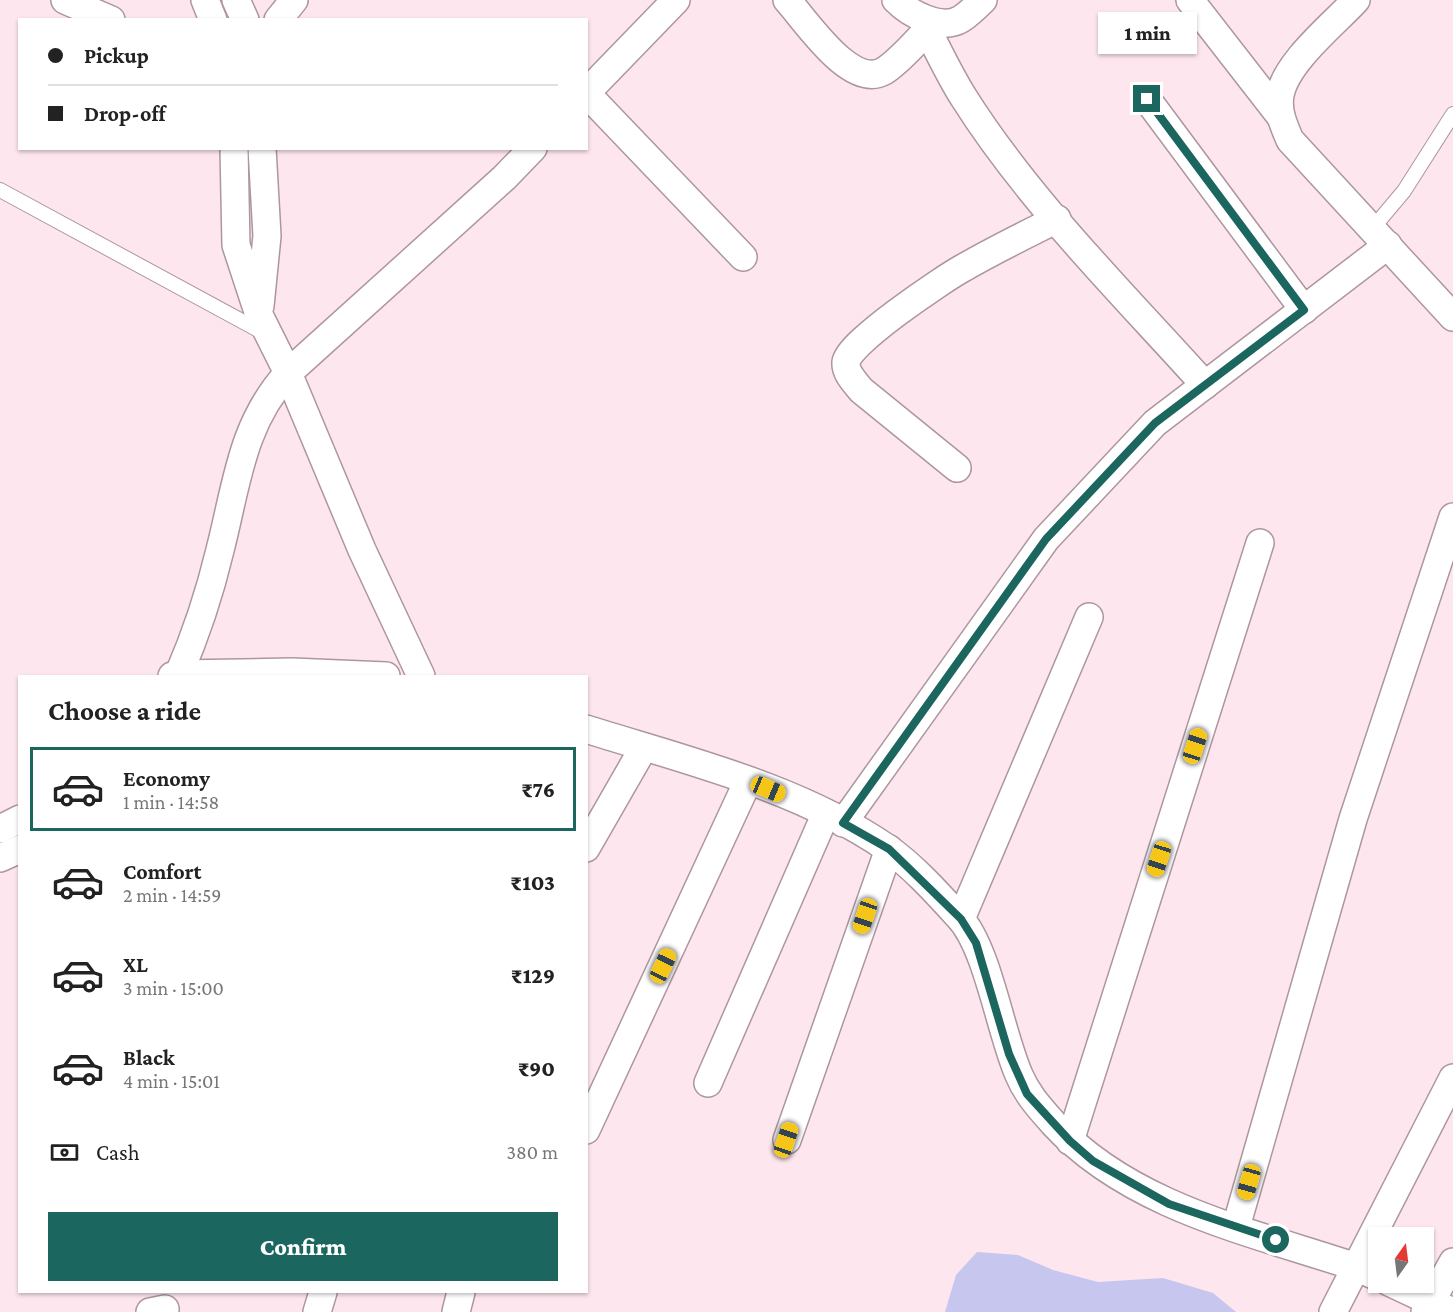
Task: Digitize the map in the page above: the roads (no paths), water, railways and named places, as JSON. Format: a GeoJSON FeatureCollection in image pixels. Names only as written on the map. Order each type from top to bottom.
{"type":"FeatureCollection","features":[{"type":"Feature","properties":{"kind":"street"},"geometry":{"type":"LineString","coordinates":[[65,0],[106,18]]}},
{"type":"Feature","properties":{"kind":"street"},"geometry":{"type":"LineString","coordinates":[[204,0],[212,18]]}},
{"type":"Feature","properties":{"kind":"street"},"geometry":{"type":"LineString","coordinates":[[236,0],[243,18]]}},
{"type":"Feature","properties":{"kind":"street"},"geometry":{"type":"LineString","coordinates":[[280,18],[294,0]]}},
{"type":"Feature","properties":{"kind":"street"},"geometry":{"type":"LineString","coordinates":[[588,91],[676,0]]}},
{"type":"Feature","properties":{"kind":"street"},"geometry":{"type":"LineString","coordinates":[[788,0],[842,61],[856,72],[869,76],[884,70],[925,24],[959,21],[982,0]]}},
{"type":"Feature","properties":{"kind":"street"},"geometry":{"type":"LineString","coordinates":[[896,0],[925,24],[963,97],[1003,154],[1057,219],[1205,385]]}},
{"type":"Feature","properties":{"kind":"street"},"geometry":{"type":"LineString","coordinates":[[1191,0],[1281,117],[1290,140],[1453,317]]}},
{"type":"Feature","properties":{"kind":"street"},"geometry":{"type":"LineString","coordinates":[[1281,117],[1280,94],[1293,66],[1356,0]]}},
{"type":"Feature","properties":{"kind":"street"},"geometry":{"type":"LineString","coordinates":[[588,95],[743,257]]}},
{"type":"Feature","properties":{"kind":"street"},"geometry":{"type":"LineString","coordinates":[[1147,99],[1304,310]]}},
{"type":"Feature","properties":{"kind":"street"},"geometry":{"type":"LineString","coordinates":[[234,150],[236,245],[265,326],[288,373],[362,550],[420,675]]}},
{"type":"Feature","properties":{"kind":"street"},"geometry":{"type":"LineString","coordinates":[[262,150],[267,236],[265,326]]}},
{"type":"Feature","properties":{"kind":"street"},"geometry":{"type":"LineString","coordinates":[[176,675],[220,553],[245,445],[259,411],[288,373],[504,178],[531,150]]}},
{"type":"Feature","properties":{"kind":"street"},"geometry":{"type":"LineString","coordinates":[[957,468],[861,390],[848,374],[846,362],[852,349],[899,311],[961,269],[1057,219]]}},
{"type":"Feature","properties":{"kind":"street"},"geometry":{"type":"LineString","coordinates":[[708,1083],[835,818],[1046,539],[1155,423],[1304,310],[1380,237]]}},
{"type":"Feature","properties":{"kind":"street"},"geometry":{"type":"LineString","coordinates":[[1236,1227],[1353,819],[1453,517]]}},
{"type":"Feature","properties":{"kind":"street"},"geometry":{"type":"LineString","coordinates":[[1070,1141],[1260,543]]}},
{"type":"Feature","properties":{"kind":"street"},"geometry":{"type":"LineString","coordinates":[[961,919],[1089,617]]}},
{"type":"Feature","properties":{"kind":"street"},"geometry":{"type":"LineString","coordinates":[[205,675],[292,672],[360,675]]}},
{"type":"Feature","properties":{"kind":"street"},"geometry":{"type":"LineString","coordinates":[[588,730],[748,781],[835,818],[889,849],[961,919],[976,943],[1009,1054],[1027,1094],[1070,1141],[1093,1161],[1169,1204],[1367,1272]]}},
{"type":"Feature","properties":{"kind":"street"},"geometry":{"type":"LineString","coordinates":[[588,845],[644,747]]}},
{"type":"Feature","properties":{"kind":"street"},"geometry":{"type":"LineString","coordinates":[[588,1126],[748,781]]}},
{"type":"Feature","properties":{"kind":"street"},"geometry":{"type":"LineString","coordinates":[[0,829],[18,820]]}},
{"type":"Feature","properties":{"kind":"street"},"geometry":{"type":"LineString","coordinates":[[786,1140],[889,849]]}},
{"type":"Feature","properties":{"kind":"street"},"geometry":{"type":"LineString","coordinates":[[0,858],[18,850]]}},
{"type":"Feature","properties":{"kind":"street"},"geometry":{"type":"LineString","coordinates":[[1333,1312],[1367,1272],[1453,1078]]}},
{"type":"Feature","properties":{"kind":"street"},"geometry":{"type":"LineString","coordinates":[[1409,1293],[1436,1308],[1453,1262]]}},
{"type":"Feature","properties":{"kind":"street"},"geometry":{"type":"LineString","coordinates":[[317,1312],[324,1293]]}},
{"type":"Feature","properties":{"kind":"street"},"geometry":{"type":"LineString","coordinates":[[456,1312],[461,1293]]}},
{"type":"Feature","properties":{"kind":"lane"},"geometry":{"type":"LineString","coordinates":[[1380,237],[1404,190],[1453,114]]}},
{"type":"Feature","properties":{"kind":"lane"},"geometry":{"type":"LineString","coordinates":[[0,190],[265,326]]}},
{"type":"Feature","properties":{"kind":"water"},"geometry":{"type":"Polygon","coordinates":[[[977,1252],[1018,1255],[1053,1270],[1098,1282],[1163,1278],[1213,1293],[1236,1312],[945,1312],[956,1275],[977,1252]]]}}]}
